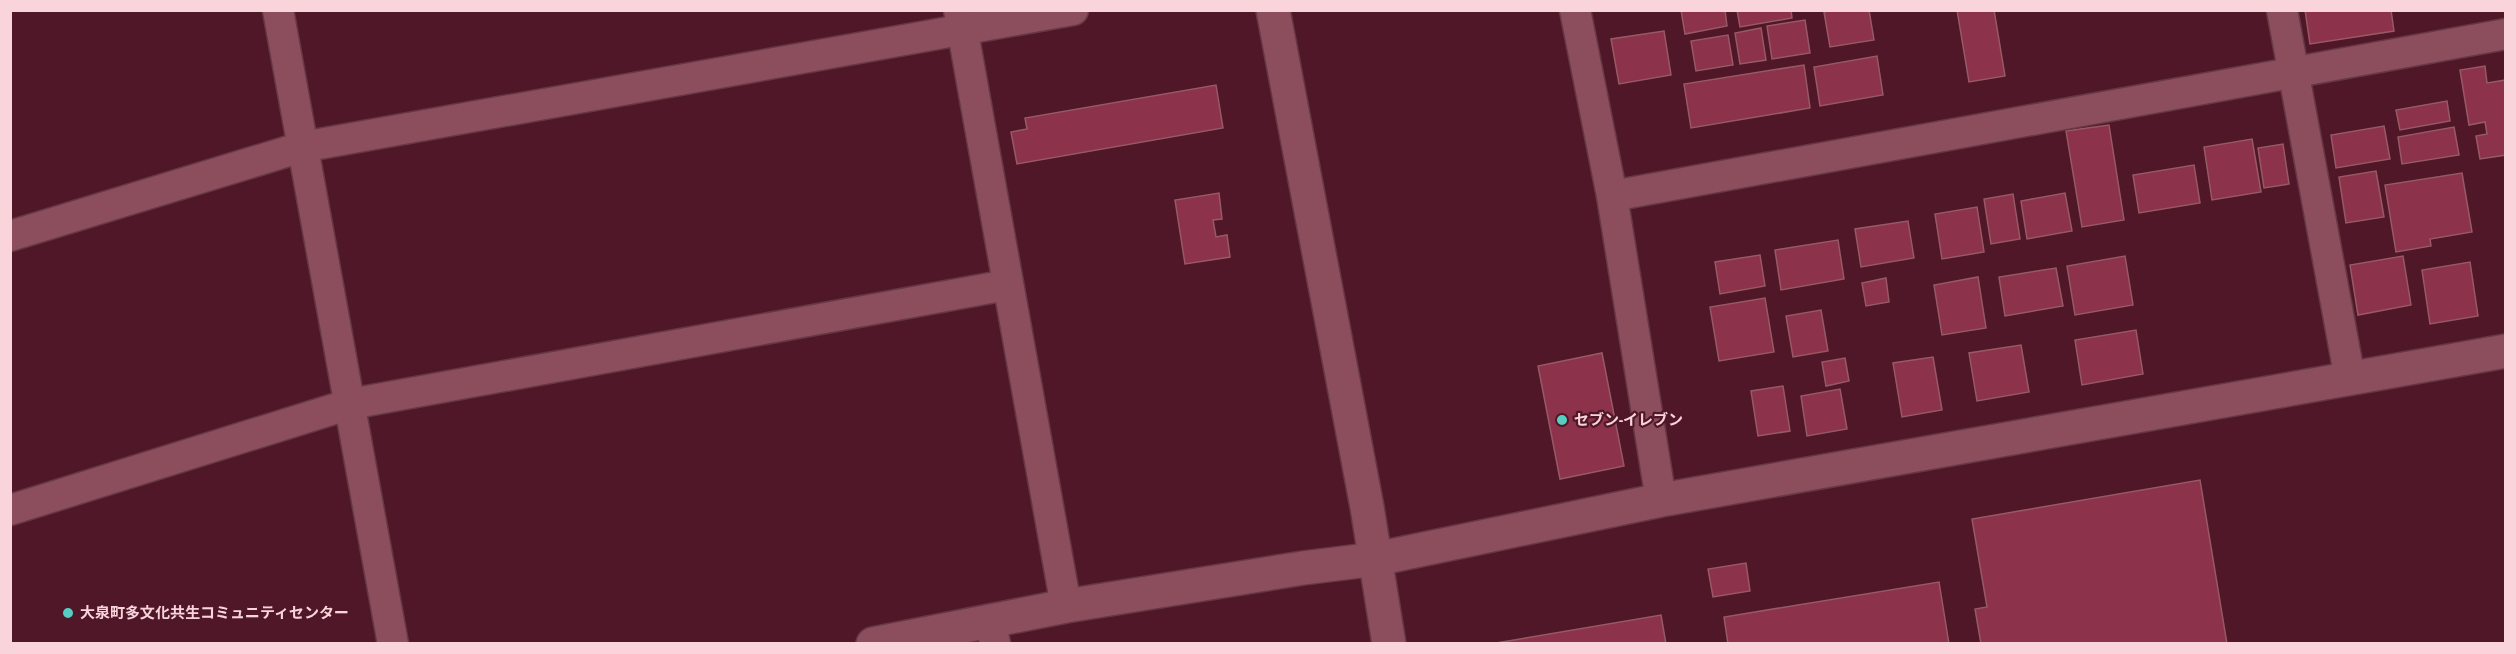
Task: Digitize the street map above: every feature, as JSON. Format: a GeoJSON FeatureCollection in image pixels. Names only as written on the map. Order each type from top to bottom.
{"type":"FeatureCollection","features":[{"type":"Feature","properties":{"kind":"street"},"geometry":{"type":"LineString","coordinates":[[278,10],[393,644]]}},
{"type":"Feature","properties":{"kind":"street"},"geometry":{"type":"LineString","coordinates":[[10,236],[302,147],[961,20],[1073,10]]}},
{"type":"Feature","properties":{"kind":"street"},"geometry":{"type":"LineString","coordinates":[[1273,10],[1376,559],[1389,644]]}},
{"type":"Feature","properties":{"kind":"street"},"geometry":{"type":"LineString","coordinates":[[1575,10],[1612,196],[1661,500]]}},
{"type":"Feature","properties":{"kind":"street"},"geometry":{"type":"LineString","coordinates":[[2282,10],[2350,379]]}},
{"type":"Feature","properties":{"kind":"street"},"geometry":{"type":"LineString","coordinates":[[961,20],[1066,606]]}},
{"type":"Feature","properties":{"kind":"street"},"geometry":{"type":"LineString","coordinates":[[1612,196],[2295,74],[2505,34]]}},
{"type":"Feature","properties":{"kind":"street"},"geometry":{"type":"LineString","coordinates":[[10,510],[350,404],[1007,285]]}},
{"type":"Feature","properties":{"kind":"street"},"geometry":{"type":"LineString","coordinates":[[873,644],[993,633],[1066,606],[1303,568],[1376,559],[1661,500],[2505,351]]}},
{"type":"Feature","properties":{"kind":"building"},"geometry":{"type":"Polygon","coordinates":[[[1681,10],[1725,10],[1727,26],[1685,34],[1681,10]]]}},
{"type":"Feature","properties":{"kind":"building"},"geometry":{"type":"Polygon","coordinates":[[[1737,10],[1791,10],[1792,18],[1740,27],[1737,10]]]}},
{"type":"Feature","properties":{"kind":"building"},"geometry":{"type":"Polygon","coordinates":[[[1869,10],[1874,40],[1830,47],[1824,12],[1869,10]]]}},
{"type":"Feature","properties":{"kind":"building"},"geometry":{"type":"Polygon","coordinates":[[[1957,10],[1994,10],[2005,76],[1969,82],[1957,10]]]}},
{"type":"Feature","properties":{"kind":"building"},"geometry":{"type":"Polygon","coordinates":[[[2305,10],[2391,10],[2394,31],[2310,44],[2305,10]]]}},
{"type":"Feature","properties":{"kind":"building"},"geometry":{"type":"Polygon","coordinates":[[[1805,20],[1810,53],[1772,59],[1767,26],[1805,20]]]}},
{"type":"Feature","properties":{"kind":"building"},"geometry":{"type":"Polygon","coordinates":[[[1761,28],[1766,60],[1740,64],[1735,33],[1761,28]]]}},
{"type":"Feature","properties":{"kind":"building"},"geometry":{"type":"Polygon","coordinates":[[[1664,31],[1671,75],[1619,84],[1611,39],[1664,31]]]}},
{"type":"Feature","properties":{"kind":"building"},"geometry":{"type":"Polygon","coordinates":[[[1728,35],[1733,65],[1696,71],[1691,41],[1728,35]]]}},
{"type":"Feature","properties":{"kind":"building"},"geometry":{"type":"Polygon","coordinates":[[[1877,56],[1883,95],[1820,106],[1814,67],[1877,56]]]}},
{"type":"Feature","properties":{"kind":"building"},"geometry":{"type":"Polygon","coordinates":[[[1804,65],[1810,108],[1691,128],[1684,84],[1804,65]]]}},
{"type":"Feature","properties":{"kind":"building"},"geometry":{"type":"Polygon","coordinates":[[[2485,66],[2487,83],[2506,80],[2506,155],[2480,159],[2476,136],[2487,134],[2485,122],[2469,125],[2460,70],[2485,66]]]}},
{"type":"Feature","properties":{"kind":"building"},"geometry":{"type":"Polygon","coordinates":[[[1216,85],[1223,128],[1017,164],[1011,132],[1027,129],[1025,118],[1216,85]]]}},
{"type":"Feature","properties":{"kind":"building"},"geometry":{"type":"Polygon","coordinates":[[[2447,101],[2450,121],[2400,130],[2396,110],[2447,101]]]}},
{"type":"Feature","properties":{"kind":"building"},"geometry":{"type":"Polygon","coordinates":[[[2109,125],[2124,220],[2082,227],[2066,131],[2109,125]]]}},
{"type":"Feature","properties":{"kind":"building"},"geometry":{"type":"Polygon","coordinates":[[[2384,126],[2390,159],[2336,168],[2331,135],[2384,126]]]}},
{"type":"Feature","properties":{"kind":"building"},"geometry":{"type":"Polygon","coordinates":[[[2454,127],[2459,155],[2402,164],[2398,137],[2454,127]]]}},
{"type":"Feature","properties":{"kind":"building"},"geometry":{"type":"Polygon","coordinates":[[[2252,139],[2261,192],[2212,200],[2204,147],[2252,139]]]}},
{"type":"Feature","properties":{"kind":"building"},"geometry":{"type":"Polygon","coordinates":[[[2283,144],[2289,184],[2264,188],[2258,148],[2283,144]]]}},
{"type":"Feature","properties":{"kind":"building"},"geometry":{"type":"Polygon","coordinates":[[[2194,165],[2200,203],[2139,213],[2133,175],[2194,165]]]}},
{"type":"Feature","properties":{"kind":"building"},"geometry":{"type":"Polygon","coordinates":[[[2376,171],[2384,217],[2346,223],[2339,177],[2376,171]]]}},
{"type":"Feature","properties":{"kind":"building"},"geometry":{"type":"Polygon","coordinates":[[[2462,173],[2472,232],[2430,239],[2431,246],[2396,252],[2385,185],[2462,173]]]}},
{"type":"Feature","properties":{"kind":"building"},"geometry":{"type":"Polygon","coordinates":[[[1219,193],[1222,219],[1213,220],[1216,237],[1227,235],[1230,257],[1185,264],[1175,200],[1219,193]]]}},
{"type":"Feature","properties":{"kind":"building"},"geometry":{"type":"Polygon","coordinates":[[[2065,193],[2072,231],[2027,239],[2021,201],[2065,193]]]}},
{"type":"Feature","properties":{"kind":"building"},"geometry":{"type":"Polygon","coordinates":[[[2013,194],[2020,239],[1991,244],[1984,199],[2013,194]]]}},
{"type":"Feature","properties":{"kind":"building"},"geometry":{"type":"Polygon","coordinates":[[[1977,207],[1984,252],[1942,259],[1935,214],[1977,207]]]}},
{"type":"Feature","properties":{"kind":"building"},"geometry":{"type":"Polygon","coordinates":[[[1908,221],[1914,258],[1861,267],[1855,229],[1908,221]]]}},
{"type":"Feature","properties":{"kind":"building"},"geometry":{"type":"Polygon","coordinates":[[[1838,240],[1844,279],[1781,290],[1775,250],[1838,240]]]}},
{"type":"Feature","properties":{"kind":"building"},"geometry":{"type":"Polygon","coordinates":[[[1760,255],[1765,286],[1720,294],[1715,262],[1760,255]]]}},
{"type":"Feature","properties":{"kind":"building"},"geometry":{"type":"Polygon","coordinates":[[[2125,256],[2133,305],[2075,315],[2067,266],[2125,256]]]}},
{"type":"Feature","properties":{"kind":"building"},"geometry":{"type":"Polygon","coordinates":[[[2403,256],[2411,305],[2358,315],[2350,265],[2403,256]]]}},
{"type":"Feature","properties":{"kind":"building"},"geometry":{"type":"Polygon","coordinates":[[[2470,262],[2478,316],[2430,324],[2422,270],[2470,262]]]}},
{"type":"Feature","properties":{"kind":"building"},"geometry":{"type":"Polygon","coordinates":[[[2056,268],[2063,306],[2005,316],[1999,277],[2056,268]]]}},
{"type":"Feature","properties":{"kind":"building"},"geometry":{"type":"Polygon","coordinates":[[[1978,277],[1986,328],[1942,335],[1934,285],[1978,277]]]}},
{"type":"Feature","properties":{"kind":"building"},"geometry":{"type":"Polygon","coordinates":[[[1886,278],[1889,302],[1866,306],[1862,283],[1886,278]]]}},
{"type":"Feature","properties":{"kind":"building"},"geometry":{"type":"Polygon","coordinates":[[[1765,298],[1774,352],[1719,361],[1710,307],[1765,298]]]}},
{"type":"Feature","properties":{"kind":"building"},"geometry":{"type":"Polygon","coordinates":[[[1821,310],[1828,351],[1793,357],[1786,316],[1821,310]]]}},
{"type":"Feature","properties":{"kind":"building"},"geometry":{"type":"Polygon","coordinates":[[[2136,330],[2143,374],[2082,385],[2075,340],[2136,330]]]}},
{"type":"Feature","properties":{"kind":"building"},"geometry":{"type":"Polygon","coordinates":[[[2021,345],[2029,392],[1977,401],[1969,353],[2021,345]]]}},
{"type":"Feature","properties":{"kind":"building"},"geometry":{"type":"Polygon","coordinates":[[[1602,353],[1624,466],[1560,479],[1538,366],[1602,353]]]}},
{"type":"Feature","properties":{"kind":"building"},"geometry":{"type":"Polygon","coordinates":[[[1933,357],[1942,410],[1902,417],[1893,363],[1933,357]]]}},
{"type":"Feature","properties":{"kind":"building"},"geometry":{"type":"Polygon","coordinates":[[[1845,358],[1849,381],[1826,386],[1822,362],[1845,358]]]}},
{"type":"Feature","properties":{"kind":"building"},"geometry":{"type":"Polygon","coordinates":[[[1783,386],[1790,431],[1758,436],[1751,391],[1783,386]]]}},
{"type":"Feature","properties":{"kind":"building"},"geometry":{"type":"Polygon","coordinates":[[[1840,389],[1847,429],[1807,436],[1801,396],[1840,389]]]}},
{"type":"Feature","properties":{"kind":"building"},"geometry":{"type":"Polygon","coordinates":[[[2200,480],[2227,644],[1981,644],[1975,609],[1987,607],[1972,519],[2200,480]]]}},
{"type":"Feature","properties":{"kind":"building"},"geometry":{"type":"Polygon","coordinates":[[[1746,563],[1750,591],[1713,597],[1708,569],[1746,563]]]}},
{"type":"Feature","properties":{"kind":"building"},"geometry":{"type":"Polygon","coordinates":[[[1939,582],[1949,644],[1728,644],[1724,617],[1939,582]]]}},
{"type":"Feature","properties":{"kind":"building"},"geometry":{"type":"Polygon","coordinates":[[[1661,615],[1666,644],[1496,643],[1661,615]]]}},
{"type":"Feature","properties":{"kind":"place","name":"セブン-イレブン"},"geometry":{"type":"Point","coordinates":[1562,420]}},
{"type":"Feature","properties":{"kind":"place","name":"大泉町多文化共生コミュニティセンター"},"geometry":{"type":"Point","coordinates":[68,613]}}]}
